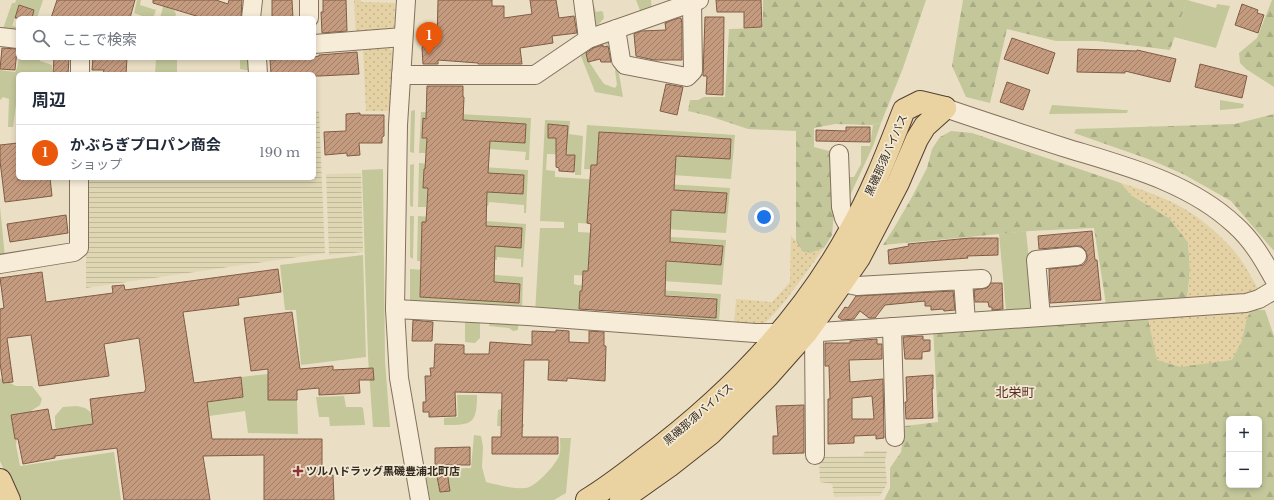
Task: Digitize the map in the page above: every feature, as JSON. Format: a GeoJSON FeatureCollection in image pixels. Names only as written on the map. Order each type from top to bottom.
{"type":"FeatureCollection","features":[{"type":"Feature","properties":{"kind":"main road","name":"黒磯那須バイパス"},"geometry":{"type":"LineString","coordinates":[[586,500],[599,493],[657,450],[703,412],[757,360],[780,333],[814,288],[851,231],[887,155],[904,110],[920,102],[945,108]]}},
{"type":"Feature","properties":{"kind":"main road","name":"黒磯那須バイパス"},"geometry":{"type":"LineString","coordinates":[[620,500],[669,466],[711,433],[810,332],[859,258],[898,184],[917,139],[925,126],[945,108]]}},
{"type":"Feature","properties":{"kind":"main road"},"geometry":{"type":"LineString","coordinates":[[0,480],[8,500]]}},
{"type":"Feature","properties":{"kind":"street"},"geometry":{"type":"LineString","coordinates":[[251,16],[253,0]]}},
{"type":"Feature","properties":{"kind":"street"},"geometry":{"type":"LineString","coordinates":[[309,0],[309,16]]}},
{"type":"Feature","properties":{"kind":"street"},"geometry":{"type":"LineString","coordinates":[[406,0],[397,164],[395,310],[399,378],[420,500]]}},
{"type":"Feature","properties":{"kind":"street"},"geometry":{"type":"LineString","coordinates":[[583,0],[588,39]]}},
{"type":"Feature","properties":{"kind":"street"},"geometry":{"type":"LineString","coordinates":[[401,75],[535,75],[588,39],[691,1],[693,71],[687,77],[625,65],[621,60],[616,29]]}},
{"type":"Feature","properties":{"kind":"street"},"geometry":{"type":"LineString","coordinates":[[0,37],[16,39]]}},
{"type":"Feature","properties":{"kind":"street"},"geometry":{"type":"LineString","coordinates":[[316,44],[403,37]]}},
{"type":"Feature","properties":{"kind":"street"},"geometry":{"type":"LineString","coordinates":[[80,60],[80,72]]}},
{"type":"Feature","properties":{"kind":"street"},"geometry":{"type":"LineString","coordinates":[[257,60],[258,72]]}},
{"type":"Feature","properties":{"kind":"street"},"geometry":{"type":"LineString","coordinates":[[945,108],[1126,166],[1185,190],[1213,207],[1236,225],[1259,252],[1274,279]]}},
{"type":"Feature","properties":{"kind":"street"},"geometry":{"type":"LineString","coordinates":[[839,154],[841,207],[844,218],[851,231]]}},
{"type":"Feature","properties":{"kind":"street"},"geometry":{"type":"LineString","coordinates":[[0,264],[74,252],[79,248],[79,180]]}},
{"type":"Feature","properties":{"kind":"street"},"geometry":{"type":"LineString","coordinates":[[1041,317],[1036,260],[1077,256]]}},
{"type":"Feature","properties":{"kind":"street"},"geometry":{"type":"LineString","coordinates":[[842,283],[857,286],[982,279]]}},
{"type":"Feature","properties":{"kind":"street"},"geometry":{"type":"LineString","coordinates":[[963,280],[966,322]]}},
{"type":"Feature","properties":{"kind":"street"},"geometry":{"type":"LineString","coordinates":[[395,310],[528,316],[755,333],[780,333],[892,327],[1246,302],[1259,299],[1274,290]]}},
{"type":"Feature","properties":{"kind":"street"},"geometry":{"type":"LineString","coordinates":[[892,327],[895,438]]}},
{"type":"Feature","properties":{"kind":"street"},"geometry":{"type":"LineString","coordinates":[[810,332],[815,456]]}},
{"type":"Feature","properties":{"kind":"shaded area"},"geometry":{"type":"Polygon","coordinates":[[[316,111],[319,111],[325,253],[86,288],[86,180],[316,180],[316,111]]]}},
{"type":"Feature","properties":{"kind":"shaded area"},"geometry":{"type":"Polygon","coordinates":[[[361,173],[363,252],[329,255],[326,174],[361,173]]]}},
{"type":"Feature","properties":{"kind":"shaded area"},"geometry":{"type":"Polygon","coordinates":[[[865,451],[887,451],[885,461],[887,484],[880,496],[834,497],[832,484],[820,482],[819,462],[822,457],[863,456],[865,451]]]}},
{"type":"Feature","properties":{"kind":"green space"},"geometry":{"type":"Polygon","coordinates":[[[16,0],[43,0],[38,16],[32,16],[34,10],[19,5],[12,26],[16,27],[15,30],[3,29],[12,3],[15,3],[16,0]]]}},
{"type":"Feature","properties":{"kind":"green space"},"geometry":{"type":"Polygon","coordinates":[[[137,0],[141,0],[140,5],[156,10],[154,16],[142,16],[134,13],[137,0]]]}},
{"type":"Feature","properties":{"kind":"green space"},"geometry":{"type":"Polygon","coordinates":[[[165,0],[166,7],[174,10],[176,16],[161,16],[165,0]]]}},
{"type":"Feature","properties":{"kind":"green space"},"geometry":{"type":"Polygon","coordinates":[[[592,0],[596,12],[603,12],[604,18],[599,24],[593,27],[592,0]]]}},
{"type":"Feature","properties":{"kind":"green space"},"geometry":{"type":"Polygon","coordinates":[[[636,0],[651,0],[652,12],[641,13],[636,0]]]}},
{"type":"Feature","properties":{"kind":"green space"},"geometry":{"type":"Polygon","coordinates":[[[763,0],[926,0],[903,68],[881,123],[872,125],[835,124],[814,128],[814,147],[829,151],[835,173],[835,202],[832,235],[824,248],[811,253],[803,252],[796,241],[796,131],[748,129],[709,116],[688,111],[690,100],[698,100],[704,97],[725,97],[729,29],[763,28],[763,0]]]}},
{"type":"Feature","properties":{"kind":"green space"},"geometry":{"type":"Polygon","coordinates":[[[963,0],[1187,0],[1170,50],[1097,41],[1056,41],[1007,29],[990,103],[966,97],[952,66],[963,0]]]}},
{"type":"Feature","properties":{"kind":"green space"},"geometry":{"type":"Polygon","coordinates":[[[1187,0],[1216,8],[1217,4],[1230,6],[1216,48],[1174,37],[1187,0]]]}},
{"type":"Feature","properties":{"kind":"green space"},"geometry":{"type":"Polygon","coordinates":[[[1272,0],[1274,0],[1274,87],[1246,69],[1240,63],[1239,53],[1257,38],[1272,0]]]}},
{"type":"Feature","properties":{"kind":"green space"},"geometry":{"type":"Polygon","coordinates":[[[606,36],[611,44],[586,48],[590,63],[604,84],[615,88],[617,85],[615,70],[618,68],[623,97],[595,92],[579,51],[606,36]]]}},
{"type":"Feature","properties":{"kind":"green space"},"geometry":{"type":"Polygon","coordinates":[[[19,60],[40,60],[52,65],[52,72],[16,72],[16,104],[13,127],[8,127],[9,99],[3,97],[0,100],[0,70],[15,72],[19,60]]]}},
{"type":"Feature","properties":{"kind":"green space"},"geometry":{"type":"Polygon","coordinates":[[[156,60],[177,60],[177,72],[155,72],[156,60]]]}},
{"type":"Feature","properties":{"kind":"green space"},"geometry":{"type":"Polygon","coordinates":[[[240,60],[250,60],[253,71],[240,69],[240,60]]]}},
{"type":"Feature","properties":{"kind":"green space"},"geometry":{"type":"Polygon","coordinates":[[[1220,100],[1244,104],[1243,108],[1220,110],[1220,100]]]}},
{"type":"Feature","properties":{"kind":"green space"},"geometry":{"type":"Polygon","coordinates":[[[1052,105],[1128,110],[1127,113],[1049,114],[1052,105]]]}},
{"type":"Feature","properties":{"kind":"green space"},"geometry":{"type":"Polygon","coordinates":[[[415,110],[414,153],[410,152],[411,111],[415,110]]]}},
{"type":"Feature","properties":{"kind":"green space"},"geometry":{"type":"Polygon","coordinates":[[[421,112],[531,118],[529,160],[525,160],[526,152],[490,149],[490,151],[426,148],[426,153],[419,153],[421,112]],[[423,118],[422,138],[525,143],[526,124],[423,118]]]}},
{"type":"Feature","properties":{"kind":"green space"},"geometry":{"type":"Polygon","coordinates":[[[1274,114],[1274,251],[1231,201],[1185,175],[1151,160],[1074,133],[1076,129],[1235,124],[1274,114]]]}},
{"type":"Feature","properties":{"kind":"green space"},"geometry":{"type":"Polygon","coordinates":[[[545,120],[570,121],[569,134],[583,136],[581,175],[575,175],[574,155],[547,154],[546,170],[555,171],[555,177],[730,188],[726,233],[578,223],[578,232],[726,240],[722,285],[574,275],[574,284],[577,285],[721,294],[719,321],[535,313],[540,228],[564,228],[564,222],[540,221],[545,120]],[[549,124],[548,137],[567,139],[568,126],[549,124]],[[589,185],[589,205],[725,213],[727,193],[589,185]],[[590,237],[589,257],[721,265],[722,246],[590,237]],[[580,291],[579,311],[716,318],[717,298],[580,291]]]}},
{"type":"Feature","properties":{"kind":"green space"},"geometry":{"type":"Polygon","coordinates":[[[881,123],[873,146],[847,202],[847,177],[854,177],[861,164],[861,146],[870,146],[873,125],[881,123]]]}},
{"type":"Feature","properties":{"kind":"green space"},"geometry":{"type":"Polygon","coordinates":[[[587,125],[735,135],[731,179],[584,169],[587,125]],[[599,132],[598,151],[730,158],[731,139],[599,132]]]}},
{"type":"Feature","properties":{"kind":"green space"},"geometry":{"type":"Polygon","coordinates":[[[951,131],[972,133],[1121,183],[1131,195],[1169,218],[1188,242],[1190,270],[1187,300],[1106,304],[1094,228],[1030,231],[883,245],[912,197],[927,168],[932,149],[940,137],[951,131]]]}},
{"type":"Feature","properties":{"kind":"green space"},"geometry":{"type":"Polygon","coordinates":[[[419,163],[528,170],[526,213],[524,213],[524,205],[489,202],[488,206],[427,202],[426,207],[418,207],[419,163]],[[424,169],[423,188],[523,194],[523,175],[424,169]]]}},
{"type":"Feature","properties":{"kind":"green space"},"geometry":{"type":"Polygon","coordinates":[[[414,164],[413,207],[410,206],[410,165],[414,164]]]}},
{"type":"Feature","properties":{"kind":"green space"},"geometry":{"type":"Polygon","coordinates":[[[383,169],[385,361],[390,427],[373,427],[368,357],[362,170],[383,169]]]}},
{"type":"Feature","properties":{"kind":"green space"},"geometry":{"type":"Polygon","coordinates":[[[0,207],[5,257],[0,258],[0,207]]]}},
{"type":"Feature","properties":{"kind":"green space"},"geometry":{"type":"Polygon","coordinates":[[[410,216],[414,216],[413,259],[410,257],[410,216]]]}},
{"type":"Feature","properties":{"kind":"green space"},"geometry":{"type":"Polygon","coordinates":[[[418,216],[526,224],[523,267],[521,267],[521,259],[497,257],[497,260],[431,256],[430,261],[417,261],[418,216]],[[422,222],[421,241],[520,248],[422,222]]]}},
{"type":"Feature","properties":{"kind":"green space"},"geometry":{"type":"Polygon","coordinates":[[[1026,231],[1034,309],[1006,310],[999,234],[1026,231]]]}},
{"type":"Feature","properties":{"kind":"green space"},"geometry":{"type":"Polygon","coordinates":[[[363,255],[366,357],[301,365],[296,310],[285,310],[280,265],[363,255]]]}},
{"type":"Feature","properties":{"kind":"green space"},"geometry":{"type":"Polygon","coordinates":[[[410,269],[523,277],[522,308],[410,301],[410,269]],[[421,278],[420,297],[519,303],[520,284],[421,278]]]}},
{"type":"Feature","properties":{"kind":"green space"},"geometry":{"type":"Polygon","coordinates":[[[1252,310],[1265,310],[1274,336],[1274,500],[884,500],[890,488],[890,468],[901,452],[905,426],[938,422],[933,327],[1147,315],[1241,343],[1247,317],[1252,310]]]}},
{"type":"Feature","properties":{"kind":"green space"},"geometry":{"type":"Polygon","coordinates":[[[465,320],[480,321],[480,338],[475,343],[465,342],[465,320]]]}},
{"type":"Feature","properties":{"kind":"green space"},"geometry":{"type":"Polygon","coordinates":[[[490,320],[518,321],[518,330],[513,331],[509,328],[489,326],[490,320]]]}},
{"type":"Feature","properties":{"kind":"green space"},"geometry":{"type":"Polygon","coordinates":[[[268,374],[268,400],[297,400],[298,434],[248,433],[245,411],[209,416],[207,402],[243,397],[241,377],[268,374]]]}},
{"type":"Feature","properties":{"kind":"green space"},"geometry":{"type":"Polygon","coordinates":[[[0,378],[16,386],[32,386],[42,399],[40,405],[19,419],[16,445],[20,466],[114,452],[121,500],[17,500],[0,461],[0,378]]]}},
{"type":"Feature","properties":{"kind":"green space"},"geometry":{"type":"Polygon","coordinates":[[[457,395],[477,395],[477,405],[474,418],[471,421],[461,425],[444,425],[444,418],[458,417],[457,395]]]}},
{"type":"Feature","properties":{"kind":"green space"},"geometry":{"type":"Polygon","coordinates":[[[344,396],[346,407],[363,408],[365,425],[330,426],[329,417],[319,417],[316,397],[344,396]]]}},
{"type":"Feature","properties":{"kind":"green space"},"geometry":{"type":"Polygon","coordinates":[[[77,406],[85,408],[93,414],[93,429],[59,436],[55,426],[55,416],[63,407],[77,406]]]}},
{"type":"Feature","properties":{"kind":"green space"},"geometry":{"type":"Polygon","coordinates":[[[501,409],[501,423],[524,424],[524,427],[497,426],[498,410],[501,409]]]}},
{"type":"Feature","properties":{"kind":"green space"},"geometry":{"type":"Polygon","coordinates":[[[474,435],[481,436],[483,447],[482,467],[486,482],[521,488],[530,487],[534,484],[557,460],[560,454],[560,438],[571,438],[566,493],[554,500],[430,500],[425,469],[471,468],[474,435]]]}},
{"type":"Feature","properties":{"kind":"sand"},"geometry":{"type":"Polygon","coordinates":[[[354,0],[361,0],[361,2],[395,3],[394,27],[387,34],[356,35],[354,0]]]}},
{"type":"Feature","properties":{"kind":"sand"},"geometry":{"type":"Polygon","coordinates":[[[388,46],[393,52],[390,111],[366,111],[363,48],[388,46]]]}},
{"type":"Feature","properties":{"kind":"sand"},"geometry":{"type":"Polygon","coordinates":[[[1121,183],[1168,200],[1200,219],[1218,234],[1235,252],[1258,289],[1232,296],[1187,300],[1190,271],[1188,242],[1169,218],[1131,195],[1121,183]]]}},
{"type":"Feature","properties":{"kind":"sand"},"geometry":{"type":"Polygon","coordinates":[[[791,236],[803,252],[811,253],[824,248],[782,304],[765,323],[756,327],[734,325],[736,299],[772,302],[790,282],[791,236]]]}},
{"type":"Feature","properties":{"kind":"sand"},"geometry":{"type":"Polygon","coordinates":[[[1252,310],[1247,317],[1241,343],[1232,360],[1180,367],[1157,360],[1147,315],[1252,310]]]}},
{"type":"Feature","properties":{"kind":"building"},"geometry":{"type":"Polygon","coordinates":[[[57,0],[135,0],[131,16],[52,16],[57,0]]]}},
{"type":"Feature","properties":{"kind":"building"},"geometry":{"type":"Polygon","coordinates":[[[153,0],[216,0],[228,4],[229,0],[242,0],[241,16],[196,16],[153,3],[153,0]]]}},
{"type":"Feature","properties":{"kind":"building"},"geometry":{"type":"Polygon","coordinates":[[[272,0],[292,0],[293,16],[272,16],[272,0]]]}},
{"type":"Feature","properties":{"kind":"building"},"geometry":{"type":"Polygon","coordinates":[[[323,0],[346,0],[347,31],[322,33],[321,12],[323,12],[323,0]]]}},
{"type":"Feature","properties":{"kind":"building"},"geometry":{"type":"Polygon","coordinates":[[[438,0],[492,0],[492,6],[504,6],[504,18],[532,14],[530,0],[556,0],[559,18],[574,16],[577,33],[552,36],[553,43],[520,48],[522,64],[478,64],[438,60],[438,64],[423,64],[422,48],[425,40],[437,41],[438,0]]]}},
{"type":"Feature","properties":{"kind":"building"},"geometry":{"type":"Polygon","coordinates":[[[716,0],[761,0],[762,27],[744,28],[744,12],[717,12],[716,0]]]}},
{"type":"Feature","properties":{"kind":"building"},"geometry":{"type":"Polygon","coordinates":[[[1242,4],[1258,10],[1257,13],[1264,15],[1258,33],[1235,25],[1242,4]]]}},
{"type":"Feature","properties":{"kind":"building"},"geometry":{"type":"Polygon","coordinates":[[[19,5],[34,10],[32,16],[16,16],[15,18],[19,5]]]}},
{"type":"Feature","properties":{"kind":"building"},"geometry":{"type":"Polygon","coordinates":[[[705,17],[724,17],[723,95],[706,94],[707,76],[703,76],[705,17]]]}},
{"type":"Feature","properties":{"kind":"building"},"geometry":{"type":"Polygon","coordinates":[[[681,18],[682,24],[682,60],[654,60],[636,56],[634,34],[641,31],[666,30],[665,23],[681,18]]]}},
{"type":"Feature","properties":{"kind":"building"},"geometry":{"type":"Polygon","coordinates":[[[1012,38],[1055,53],[1048,74],[1004,59],[1012,38]]]}},
{"type":"Feature","properties":{"kind":"building"},"geometry":{"type":"Polygon","coordinates":[[[603,45],[603,47],[608,46],[611,62],[601,62],[600,59],[588,62],[586,53],[593,48],[603,45]]]}},
{"type":"Feature","properties":{"kind":"building"},"geometry":{"type":"Polygon","coordinates":[[[2,48],[16,49],[15,70],[0,69],[2,48]]]}},
{"type":"Feature","properties":{"kind":"building"},"geometry":{"type":"Polygon","coordinates":[[[1078,49],[1137,50],[1176,59],[1170,82],[1125,71],[1125,73],[1077,72],[1078,49]]]}},
{"type":"Feature","properties":{"kind":"building"},"geometry":{"type":"Polygon","coordinates":[[[357,52],[359,74],[316,76],[316,72],[271,72],[270,60],[316,60],[316,57],[319,55],[357,52]]]}},
{"type":"Feature","properties":{"kind":"building"},"geometry":{"type":"Polygon","coordinates":[[[54,60],[69,60],[68,72],[53,72],[54,60]]]}},
{"type":"Feature","properties":{"kind":"building"},"geometry":{"type":"Polygon","coordinates":[[[93,60],[127,60],[126,72],[104,72],[104,70],[92,70],[93,60]]]}},
{"type":"Feature","properties":{"kind":"building"},"geometry":{"type":"Polygon","coordinates":[[[1200,64],[1247,76],[1242,98],[1195,87],[1200,64]]]}},
{"type":"Feature","properties":{"kind":"building"},"geometry":{"type":"Polygon","coordinates":[[[1007,82],[1030,90],[1023,110],[1000,102],[1007,82]]]}},
{"type":"Feature","properties":{"kind":"building"},"geometry":{"type":"Polygon","coordinates":[[[666,84],[683,87],[677,115],[660,111],[666,84]]]}},
{"type":"Feature","properties":{"kind":"building"},"geometry":{"type":"Polygon","coordinates":[[[427,86],[463,86],[463,120],[526,124],[525,143],[490,141],[488,173],[524,175],[523,194],[487,192],[486,226],[522,228],[521,248],[495,246],[494,282],[520,284],[519,303],[420,297],[422,222],[426,222],[428,188],[423,188],[427,138],[422,138],[423,118],[426,119],[427,86]]]}},
{"type":"Feature","properties":{"kind":"building"},"geometry":{"type":"Polygon","coordinates":[[[360,113],[360,115],[384,115],[384,136],[382,137],[382,143],[359,143],[360,155],[347,156],[347,153],[325,155],[324,132],[346,131],[346,114],[360,113]]]}},
{"type":"Feature","properties":{"kind":"building"},"geometry":{"type":"Polygon","coordinates":[[[548,124],[568,126],[566,155],[575,155],[574,172],[559,171],[559,168],[556,167],[556,138],[548,138],[548,124]]]}},
{"type":"Feature","properties":{"kind":"building"},"geometry":{"type":"Polygon","coordinates":[[[846,127],[870,127],[870,142],[816,141],[816,130],[846,131],[846,127]]]}},
{"type":"Feature","properties":{"kind":"building"},"geometry":{"type":"Polygon","coordinates":[[[599,132],[731,139],[730,159],[676,156],[674,190],[727,193],[725,213],[671,210],[670,242],[723,246],[721,265],[666,261],[665,296],[717,299],[716,318],[579,309],[583,271],[588,271],[591,224],[587,223],[591,165],[597,165],[599,132]]]}},
{"type":"Feature","properties":{"kind":"building"},"geometry":{"type":"Polygon","coordinates":[[[16,143],[16,180],[50,180],[52,196],[5,202],[0,161],[0,145],[16,143]]]}},
{"type":"Feature","properties":{"kind":"building"},"geometry":{"type":"Polygon","coordinates":[[[66,215],[68,233],[10,242],[7,224],[66,215]]]}},
{"type":"Feature","properties":{"kind":"building"},"geometry":{"type":"Polygon","coordinates":[[[1092,231],[1095,260],[1097,260],[1101,300],[1050,303],[1049,269],[1083,265],[1087,260],[1087,255],[1081,246],[1039,249],[1038,236],[1092,231]]]}},
{"type":"Feature","properties":{"kind":"building"},"geometry":{"type":"Polygon","coordinates":[[[970,238],[998,238],[998,255],[967,256],[968,258],[889,264],[888,250],[909,246],[908,244],[970,238]]]}},
{"type":"Feature","properties":{"kind":"building"},"geometry":{"type":"Polygon","coordinates":[[[278,269],[281,292],[238,298],[239,305],[183,312],[194,383],[241,377],[243,397],[207,402],[212,439],[322,439],[322,475],[333,475],[334,500],[264,500],[264,455],[203,456],[210,500],[124,500],[117,448],[55,456],[55,458],[23,464],[18,439],[15,439],[11,415],[48,409],[52,430],[93,424],[90,399],[145,392],[146,389],[139,338],[104,344],[109,376],[39,386],[31,335],[7,338],[13,382],[3,383],[0,363],[0,309],[4,308],[0,278],[42,272],[46,302],[113,293],[112,286],[124,285],[125,290],[278,269]]]}},
{"type":"Feature","properties":{"kind":"building"},"geometry":{"type":"Polygon","coordinates":[[[991,283],[1002,283],[1003,309],[992,310],[992,307],[989,307],[988,302],[975,302],[974,290],[987,288],[991,283]]]}},
{"type":"Feature","properties":{"kind":"building"},"geometry":{"type":"Polygon","coordinates":[[[953,291],[955,310],[931,310],[931,306],[925,306],[925,301],[885,305],[875,318],[869,318],[860,311],[854,319],[842,320],[838,317],[845,307],[848,308],[856,296],[953,291]]]}},
{"type":"Feature","properties":{"kind":"building"},"geometry":{"type":"Polygon","coordinates":[[[292,312],[300,369],[333,366],[333,370],[373,368],[374,380],[359,380],[360,393],[319,395],[319,388],[297,390],[297,400],[268,400],[268,369],[251,371],[244,318],[292,312]]]}},
{"type":"Feature","properties":{"kind":"building"},"geometry":{"type":"Polygon","coordinates":[[[413,320],[433,322],[432,341],[412,341],[413,320]]]}},
{"type":"Feature","properties":{"kind":"building"},"geometry":{"type":"Polygon","coordinates":[[[556,330],[569,331],[569,342],[589,343],[589,331],[604,332],[604,346],[606,346],[605,381],[567,378],[567,381],[548,380],[549,360],[524,360],[522,437],[558,437],[558,454],[492,454],[492,437],[501,437],[502,393],[455,392],[456,416],[429,417],[429,412],[423,412],[423,402],[426,402],[425,376],[431,376],[430,368],[434,368],[435,344],[464,345],[464,354],[489,354],[490,342],[532,345],[532,331],[556,332],[556,330]]]}},
{"type":"Feature","properties":{"kind":"building"},"geometry":{"type":"Polygon","coordinates":[[[923,336],[923,340],[930,340],[930,351],[922,352],[922,359],[905,359],[903,337],[923,336]]]}},
{"type":"Feature","properties":{"kind":"building"},"geometry":{"type":"Polygon","coordinates":[[[877,339],[877,344],[882,344],[882,359],[849,360],[850,382],[883,379],[884,438],[876,439],[876,435],[854,436],[854,443],[828,444],[828,399],[830,399],[829,366],[825,366],[825,343],[850,343],[850,341],[877,339]],[[872,396],[852,398],[852,419],[874,419],[872,396]]]}},
{"type":"Feature","properties":{"kind":"building"},"geometry":{"type":"Polygon","coordinates":[[[933,375],[933,418],[906,419],[906,377],[933,375]]]}},
{"type":"Feature","properties":{"kind":"building"},"geometry":{"type":"Polygon","coordinates":[[[804,405],[804,453],[773,454],[773,436],[778,436],[776,406],[804,405]]]}},
{"type":"Feature","properties":{"kind":"building"},"geometry":{"type":"Polygon","coordinates":[[[470,447],[470,465],[446,465],[450,491],[440,492],[435,466],[435,448],[470,447]]]}},
{"type":"Feature","properties":{"kind":"place","name":"かぶらぎプロパン商会"},"geometry":{"type":"Point","coordinates":[429,55]}},
{"type":"Feature","properties":{"kind":"place","name":"ツルハドラッグ黒磯豊浦北町店"},"geometry":{"type":"Point","coordinates":[298,471]}},
{"type":"Feature","properties":{"kind":"district","name":"北栄町"},"geometry":{"type":"Point","coordinates":[1015,392]}}]}
